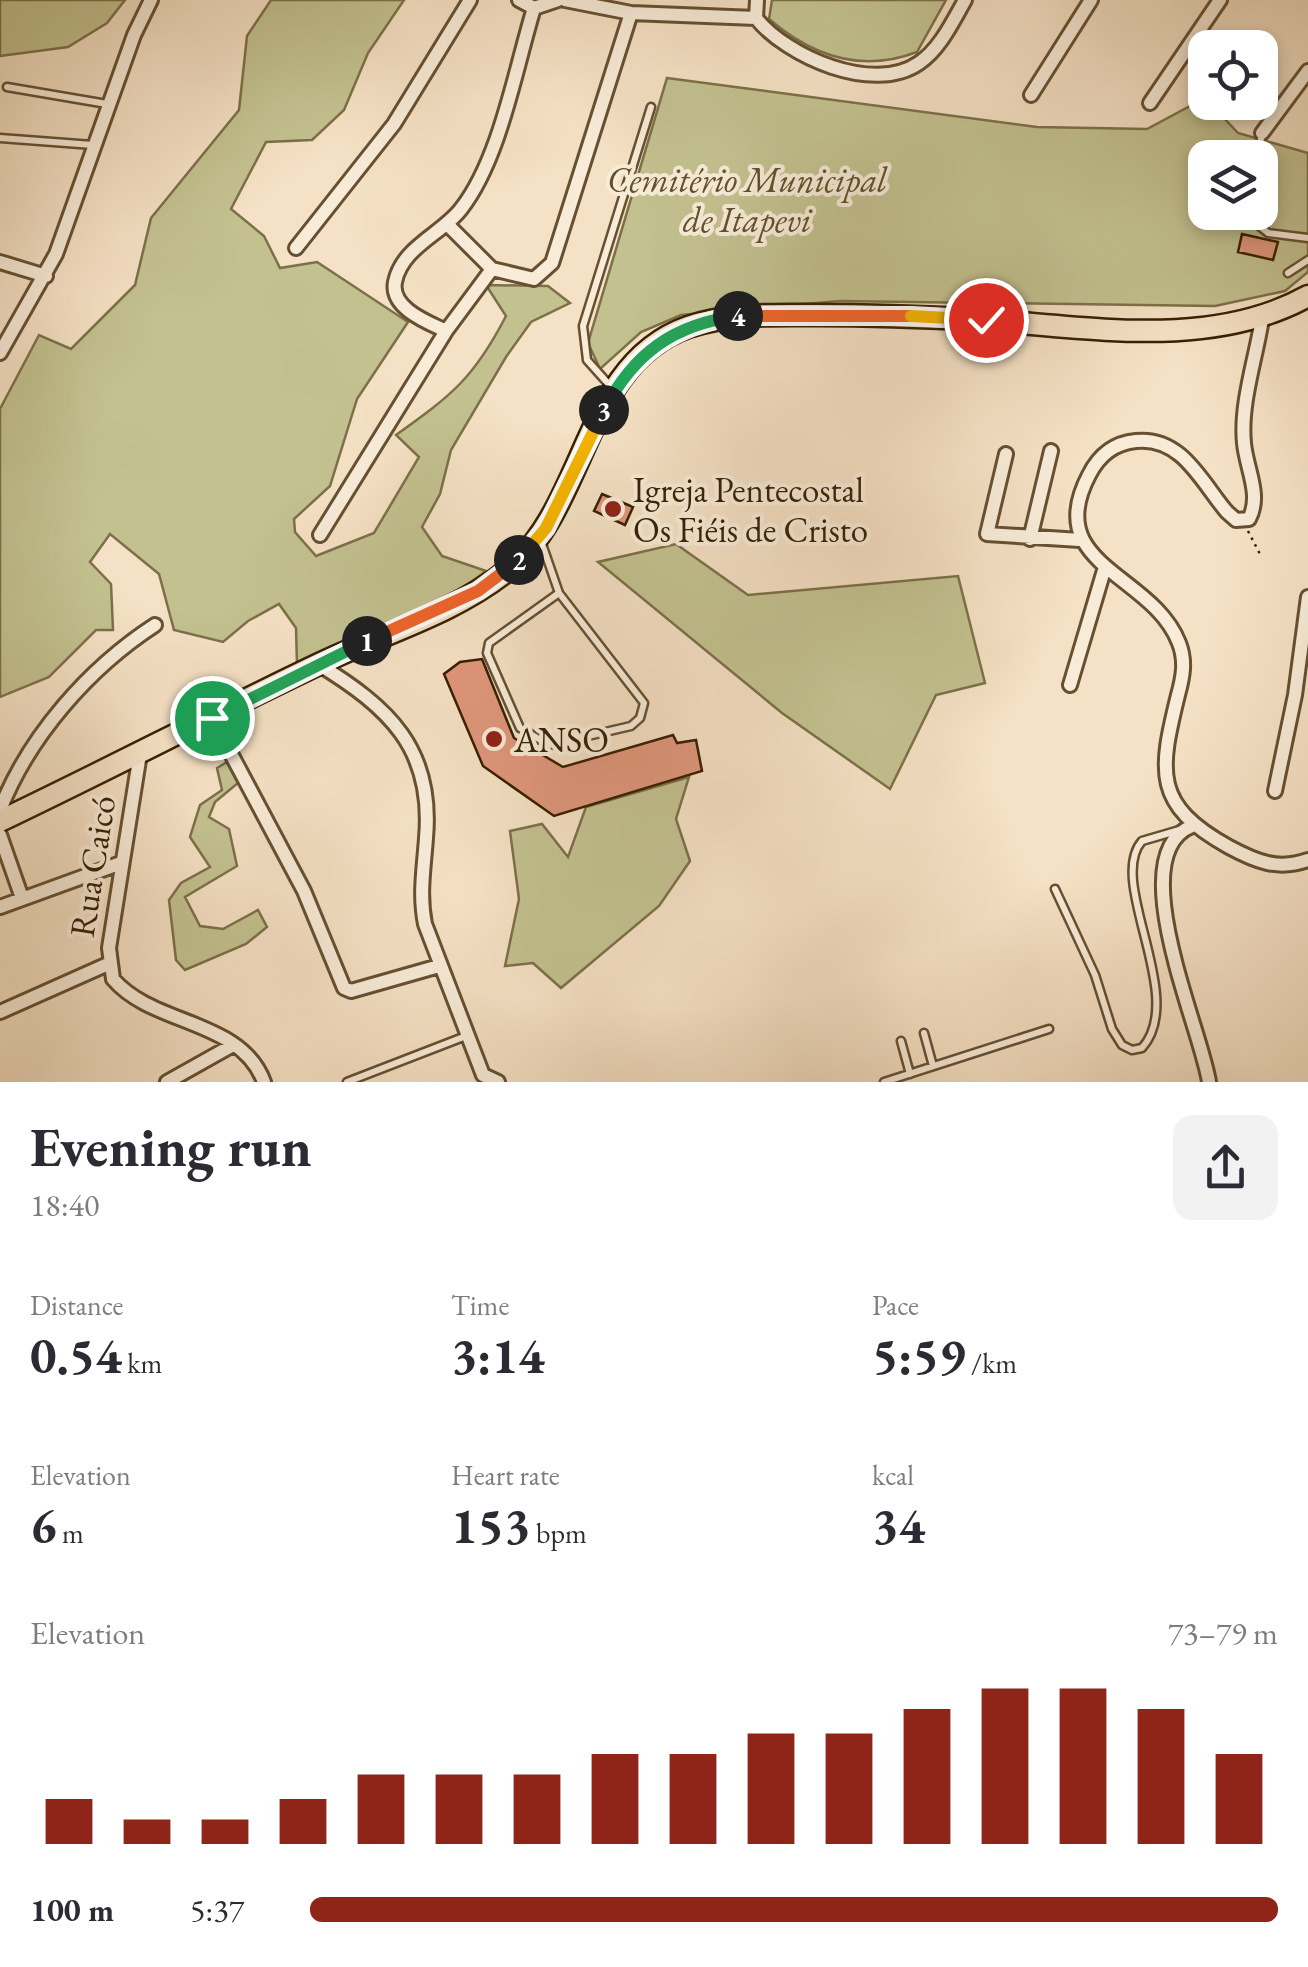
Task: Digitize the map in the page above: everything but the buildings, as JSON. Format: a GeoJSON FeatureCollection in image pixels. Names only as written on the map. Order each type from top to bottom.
{"type":"FeatureCollection","features":[{"type":"Feature","properties":{"kind":"main road"},"geometry":{"type":"LineString","coordinates":[[0,821],[318,664],[478,591],[508,571],[539,536],[614,390],[646,350],[667,336],[734,317],[888,315],[1077,328],[1198,328],[1262,319],[1308,296]]}},
{"type":"Feature","properties":{"kind":"street"},"geometry":{"type":"LineString","coordinates":[[0,353],[46,276],[92,146],[151,0]]}},
{"type":"Feature","properties":{"kind":"street"},"geometry":{"type":"LineString","coordinates":[[296,248],[394,124],[470,0]]}},
{"type":"Feature","properties":{"kind":"street"},"geometry":{"type":"LineString","coordinates":[[519,0],[534,8],[562,0],[631,13],[663,6],[756,18],[784,47],[812,61],[833,68],[889,72],[918,64],[931,52],[965,0]]}},
{"type":"Feature","properties":{"kind":"street"},"geometry":{"type":"LineString","coordinates":[[756,0],[756,18]]}},
{"type":"Feature","properties":{"kind":"street"},"geometry":{"type":"LineString","coordinates":[[1031,95],[1091,0]]}},
{"type":"Feature","properties":{"kind":"street"},"geometry":{"type":"LineString","coordinates":[[1150,103],[1220,0]]}},
{"type":"Feature","properties":{"kind":"street"},"geometry":{"type":"LineString","coordinates":[[446,331],[405,307],[396,297],[394,282],[418,246],[447,224],[484,173],[534,8]]}},
{"type":"Feature","properties":{"kind":"street"},"geometry":{"type":"LineString","coordinates":[[447,224],[492,269],[534,279],[552,264],[631,13]]}},
{"type":"Feature","properties":{"kind":"street"},"geometry":{"type":"LineString","coordinates":[[1262,133],[1308,70]]}},
{"type":"Feature","properties":{"kind":"street"},"geometry":{"type":"LineString","coordinates":[[0,262],[46,276]]}},
{"type":"Feature","properties":{"kind":"street"},"geometry":{"type":"LineString","coordinates":[[320,535],[446,331],[492,269]]}},
{"type":"Feature","properties":{"kind":"street"},"geometry":{"type":"LineString","coordinates":[[1262,319],[1244,442],[1255,503],[1252,514],[1243,521],[1227,512],[1184,457],[1158,443],[1140,440],[1110,449],[1091,470],[1079,501],[1080,540],[1105,567],[1154,605],[1184,656],[1163,768],[1187,827],[1262,864],[1289,865],[1308,860]]}},
{"type":"Feature","properties":{"kind":"street"},"geometry":{"type":"LineString","coordinates":[[1030,538],[1052,451]]}},
{"type":"Feature","properties":{"kind":"street"},"geometry":{"type":"LineString","coordinates":[[1006,454],[985,531],[992,537],[1080,540]]}},
{"type":"Feature","properties":{"kind":"street"},"geometry":{"type":"LineString","coordinates":[[1070,685],[1105,567]]}},
{"type":"Feature","properties":{"kind":"street"},"geometry":{"type":"LineString","coordinates":[[1274,790],[1302,696],[1308,597]]}},
{"type":"Feature","properties":{"kind":"street"},"geometry":{"type":"LineString","coordinates":[[0,810],[39,742],[88,678],[106,659],[155,625]]}},
{"type":"Feature","properties":{"kind":"street"},"geometry":{"type":"LineString","coordinates":[[318,664],[387,712],[412,749],[428,802],[420,900],[439,966],[480,1078],[498,1082]]}},
{"type":"Feature","properties":{"kind":"street"},"geometry":{"type":"LineString","coordinates":[[212,718],[304,891],[344,988],[351,991],[439,966]]}},
{"type":"Feature","properties":{"kind":"street","name":"Rua Caicó"},"geometry":{"type":"LineString","coordinates":[[140,754],[108,964],[113,979],[129,994],[234,1045],[253,1062],[264,1082]]}},
{"type":"Feature","properties":{"kind":"street"},"geometry":{"type":"LineString","coordinates":[[1187,827],[1162,859],[1171,942],[1209,1082]]}},
{"type":"Feature","properties":{"kind":"street"},"geometry":{"type":"LineString","coordinates":[[0,835],[22,898]]}},
{"type":"Feature","properties":{"kind":"street"},"geometry":{"type":"LineString","coordinates":[[0,907],[122,863]]}},
{"type":"Feature","properties":{"kind":"street"},"geometry":{"type":"LineString","coordinates":[[0,1012],[108,964]]}},
{"type":"Feature","properties":{"kind":"street"},"geometry":{"type":"LineString","coordinates":[[167,1082],[234,1045]]}},
{"type":"Feature","properties":{"kind":"lane"},"geometry":{"type":"LineString","coordinates":[[7,87],[108,104]]}},
{"type":"Feature","properties":{"kind":"lane"},"geometry":{"type":"LineString","coordinates":[[614,390],[587,360],[583,326],[651,107]]}},
{"type":"Feature","properties":{"kind":"lane"},"geometry":{"type":"LineString","coordinates":[[1261,140],[1262,133]]}},
{"type":"Feature","properties":{"kind":"lane"},"geometry":{"type":"LineString","coordinates":[[0,138],[92,146]]}},
{"type":"Feature","properties":{"kind":"lane"},"geometry":{"type":"LineString","coordinates":[[1264,230],[1308,238]]}},
{"type":"Feature","properties":{"kind":"lane"},"geometry":{"type":"LineString","coordinates":[[1288,273],[1308,260]]}},
{"type":"Feature","properties":{"kind":"lane"},"geometry":{"type":"LineString","coordinates":[[539,536],[559,593],[644,703],[640,718],[631,726],[549,745],[520,728],[487,653],[489,643],[559,593]]}},
{"type":"Feature","properties":{"kind":"lane"},"geometry":{"type":"LineString","coordinates":[[1056,889],[1095,975],[1112,1028],[1122,1045],[1132,1050],[1142,1048],[1154,1029],[1155,998],[1130,867],[1142,840],[1187,827]]}},
{"type":"Feature","properties":{"kind":"lane"},"geometry":{"type":"LineString","coordinates":[[884,1082],[1050,1029]]}},
{"type":"Feature","properties":{"kind":"lane"},"geometry":{"type":"LineString","coordinates":[[924,1032],[933,1066]]}},
{"type":"Feature","properties":{"kind":"lane"},"geometry":{"type":"LineString","coordinates":[[347,1082],[466,1036]]}},
{"type":"Feature","properties":{"kind":"lane"},"geometry":{"type":"LineString","coordinates":[[901,1041],[910,1074]]}},
{"type":"Feature","properties":{"kind":"path"},"geometry":{"type":"LineString","coordinates":[[1243,521],[1261,556]]}},
{"type":"Feature","properties":{"kind":"green space"},"geometry":{"type":"Polygon","coordinates":[[[0,0],[125,0],[107,23],[68,47],[0,56],[0,0]]]}},
{"type":"Feature","properties":{"kind":"green space"},"geometry":{"type":"Polygon","coordinates":[[[271,0],[404,0],[368,53],[344,110],[312,140],[266,142],[231,209],[264,236],[280,268],[317,262],[408,322],[357,399],[330,486],[294,519],[295,532],[316,556],[374,533],[419,457],[396,435],[460,384],[506,316],[486,285],[548,286],[570,303],[531,322],[506,357],[451,450],[440,494],[422,527],[442,556],[486,571],[463,588],[297,665],[296,628],[279,604],[248,621],[223,642],[174,630],[159,574],[110,534],[90,562],[111,584],[113,630],[96,630],[49,677],[0,697],[0,409],[39,335],[71,349],[135,285],[151,218],[239,110],[247,36],[271,0]]]}},
{"type":"Feature","properties":{"kind":"green space"},"geometry":{"type":"Polygon","coordinates":[[[772,0],[946,0],[917,52],[857,61],[820,51],[785,32],[769,19],[772,0]]]}},
{"type":"Feature","properties":{"kind":"green space","name":"Cemitério Municipal de Itapevi"},"geometry":{"type":"Polygon","coordinates":[[[667,78],[1037,127],[1147,129],[1188,107],[1188,120],[1226,120],[1238,133],[1262,140],[1188,140],[1188,230],[1278,230],[1278,144],[1308,153],[1308,272],[1285,291],[1215,306],[839,301],[681,315],[641,332],[600,369],[588,343],[667,78]]]}},
{"type":"Feature","properties":{"kind":"green space"},"geometry":{"type":"Polygon","coordinates":[[[676,544],[748,595],[958,576],[985,683],[936,695],[890,789],[782,713],[598,562],[676,544]]]}},
{"type":"Feature","properties":{"kind":"green space"},"geometry":{"type":"Polygon","coordinates":[[[227,762],[238,783],[215,802],[209,817],[229,829],[237,866],[185,897],[200,926],[223,929],[258,910],[267,927],[246,944],[185,970],[176,960],[169,900],[181,883],[210,867],[190,837],[200,805],[222,790],[217,768],[227,762]]]}},
{"type":"Feature","properties":{"kind":"green space"},"geometry":{"type":"Polygon","coordinates":[[[689,777],[676,819],[690,861],[659,906],[561,988],[533,963],[505,966],[519,899],[510,831],[542,824],[568,857],[586,807],[689,777]]]}},
{"type":"Feature","properties":{"kind":"place","name":"Igreja Pentecostal Os Fiéis de Cristo"},"geometry":{"type":"Point","coordinates":[613,509]}},
{"type":"Feature","properties":{"kind":"place","name":"ANSO"},"geometry":{"type":"Point","coordinates":[494,739]}},
{"type":"Feature","properties":{"kind":"route"},"geometry":{"type":"LineString","coordinates":[[212,718],[318,664],[442,610],[508,571],[546,528],[614,390],[646,350],[667,336],[706,322],[763,315],[986,320]]}}]}
